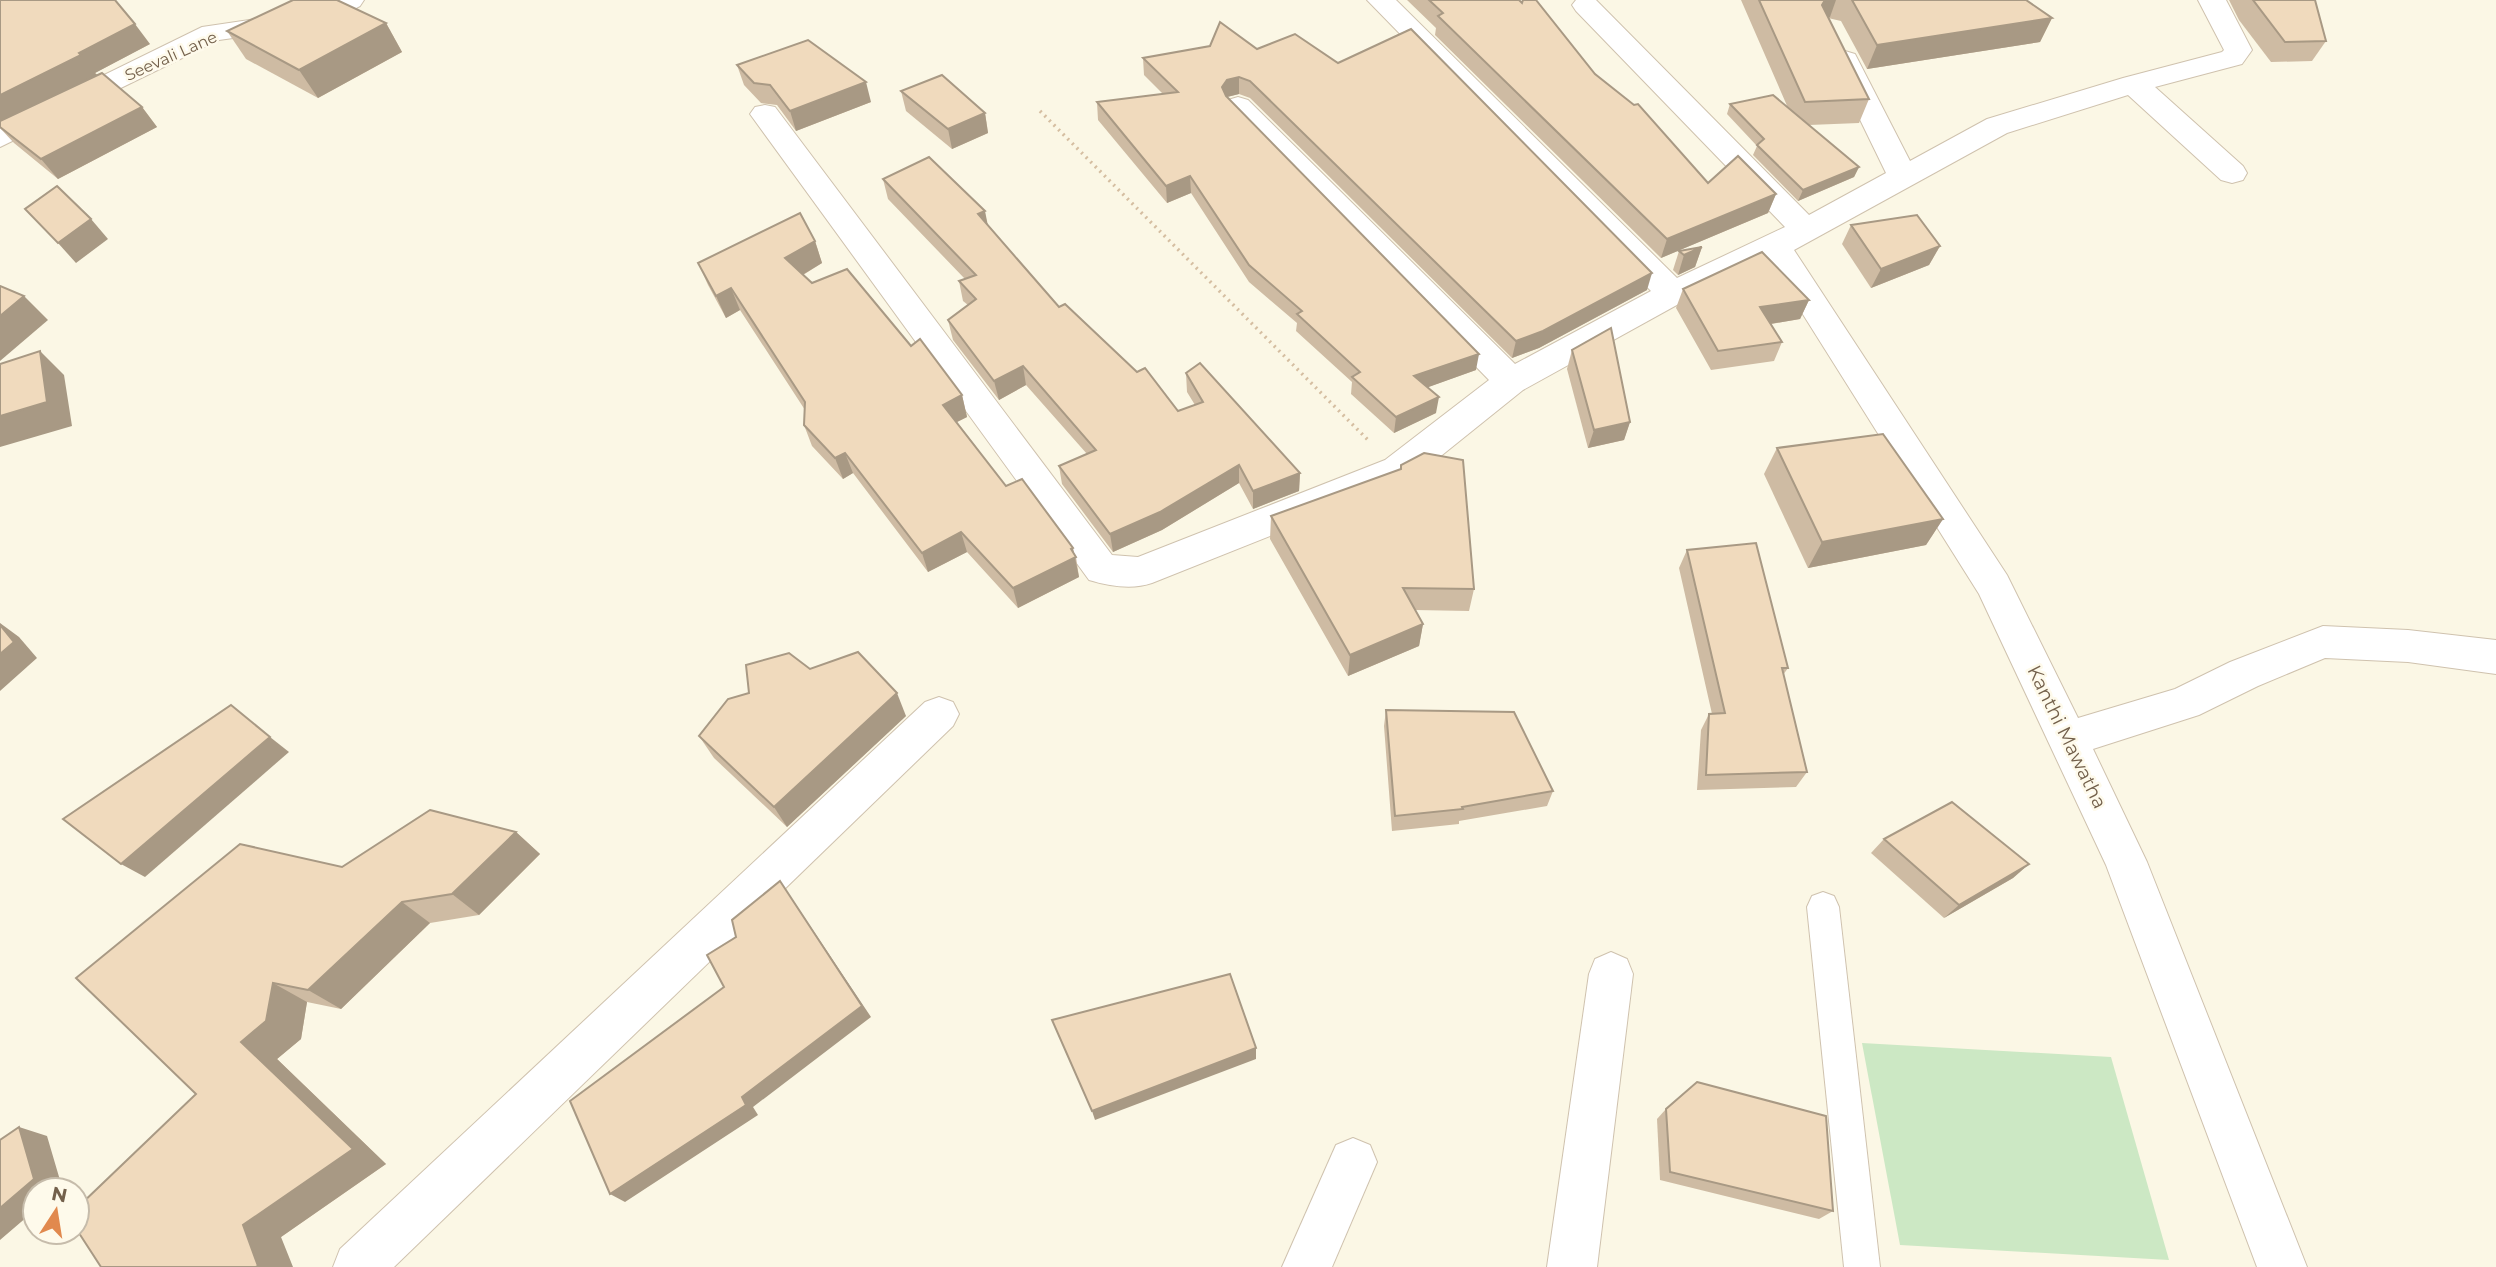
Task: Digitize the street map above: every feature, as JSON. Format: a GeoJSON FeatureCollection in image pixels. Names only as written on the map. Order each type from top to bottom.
{"type":"FeatureCollection","features":[{"type":"Feature","properties":{"kind":"street","name":"Seevali Lane"},"geometry":{"type":"LineString","coordinates":[[0,138],[212,33],[293,22],[330,11],[350,0]]}},
{"type":"Feature","properties":{"kind":"street"},"geometry":{"type":"LineString","coordinates":[[1381,0],[1673,293]]}},
{"type":"Feature","properties":{"kind":"street"},"geometry":{"type":"LineString","coordinates":[[765,114],[1102,569],[1139,572],[1398,470],[1511,382],[1673,293],[1791,238],[1997,126],[2133,84],[2232,58],[2238,50],[2211,0]]}},
{"type":"Feature","properties":{"kind":"street","name":"Kanthi Mawatha"},"geometry":{"type":"LineString","coordinates":[[1586,5],[1791,238],[1994,586],[2126,862],[2282,1267]]}},
{"type":"Feature","properties":{"kind":"street"},"geometry":{"type":"LineString","coordinates":[[1835,39],[1903,177]]}},
{"type":"Feature","properties":{"kind":"street"},"geometry":{"type":"LineString","coordinates":[[2133,84],[2184,127],[2232,173]]}},
{"type":"Feature","properties":{"kind":"street"},"geometry":{"type":"LineString","coordinates":[[1238,106],[1511,382]]}},
{"type":"Feature","properties":{"kind":"street"},"geometry":{"type":"LineString","coordinates":[[2068,739],[2185,704],[2244,674],[2323,642],[2408,646],[2496,657]]}},
{"type":"Feature","properties":{"kind":"street"},"geometry":{"type":"LineString","coordinates":[[358,1267],[939,714]]}},
{"type":"Feature","properties":{"kind":"street"},"geometry":{"type":"LineString","coordinates":[[1572,1267],[1611,975]]}},
{"type":"Feature","properties":{"kind":"street"},"geometry":{"type":"LineString","coordinates":[[1307,1267],[1353,1162]]}},
{"type":"Feature","properties":{"kind":"lane"},"geometry":{"type":"LineString","coordinates":[[1823,907],[1862,1267]]}},
{"type":"Feature","properties":{"kind":"path"},"geometry":{"type":"LineString","coordinates":[[1040,111],[1398,470]]}},
{"type":"Feature","properties":{"kind":"green space"},"geometry":{"type":"Polygon","coordinates":[[[1862,1043],[2111,1057],[2169,1260],[1900,1245],[1862,1043]]]}},
{"type":"Feature","properties":{"kind":"building"},"geometry":{"type":"Polygon","coordinates":[[[0,0],[115,0],[135,24],[79,53],[81,55],[0,95],[0,0]]]}},
{"type":"Feature","properties":{"kind":"building"},"geometry":{"type":"Polygon","coordinates":[[[293,0],[337,0],[386,23],[299,70],[227,31],[293,0]]]}},
{"type":"Feature","properties":{"kind":"building"},"geometry":{"type":"Polygon","coordinates":[[[1429,0],[1519,0],[1522,3],[1523,0],[1536,0],[1595,74],[1634,105],[1638,104],[1708,183],[1738,156],[1776,194],[1667,239],[1438,16],[1443,13],[1429,0]]]}},
{"type":"Feature","properties":{"kind":"building"},"geometry":{"type":"Polygon","coordinates":[[[1759,0],[1825,0],[1822,5],[1869,99],[1805,102],[1759,0]]]}},
{"type":"Feature","properties":{"kind":"building"},"geometry":{"type":"Polygon","coordinates":[[[1852,0],[2026,0],[2052,18],[1877,45],[1852,0]]]}},
{"type":"Feature","properties":{"kind":"building"},"geometry":{"type":"Polygon","coordinates":[[[2253,0],[2315,0],[2326,41],[2285,42],[2253,0]]]}},
{"type":"Feature","properties":{"kind":"building"},"geometry":{"type":"Polygon","coordinates":[[[1220,22],[1257,49],[1295,34],[1338,63],[1411,29],[1652,273],[1543,331],[1516,341],[1250,81],[1239,77],[1227,80],[1222,87],[1226,96],[1479,354],[1414,376],[1439,397],[1396,417],[1352,377],[1360,372],[1297,314],[1302,311],[1249,265],[1190,176],[1166,186],[1097,102],[1178,92],[1143,58],[1210,46],[1220,22]]]}},
{"type":"Feature","properties":{"kind":"building"},"geometry":{"type":"Polygon","coordinates":[[[808,40],[866,82],[790,111],[770,85],[754,83],[737,65],[808,40]]]}},
{"type":"Feature","properties":{"kind":"building"},"geometry":{"type":"Polygon","coordinates":[[[102,73],[142,107],[41,159],[0,127],[0,121],[102,73]]]}},
{"type":"Feature","properties":{"kind":"building"},"geometry":{"type":"Polygon","coordinates":[[[942,75],[985,113],[948,129],[901,91],[942,75]]]}},
{"type":"Feature","properties":{"kind":"building"},"geometry":{"type":"Polygon","coordinates":[[[1773,95],[1859,167],[1803,190],[1757,145],[1764,139],[1730,104],[1773,95]]]}},
{"type":"Feature","properties":{"kind":"building"},"geometry":{"type":"Polygon","coordinates":[[[929,157],[985,211],[978,214],[1059,307],[1065,304],[1137,372],[1145,368],[1178,411],[1203,402],[1186,373],[1200,363],[1300,473],[1253,491],[1239,465],[1160,512],[1110,534],[1059,466],[1096,450],[1023,366],[994,381],[948,320],[976,299],[959,281],[976,275],[883,179],[929,157]]]}},
{"type":"Feature","properties":{"kind":"building"},"geometry":{"type":"Polygon","coordinates":[[[57,186],[91,219],[58,243],[25,209],[57,186]]]}},
{"type":"Feature","properties":{"kind":"building"},"geometry":{"type":"Polygon","coordinates":[[[800,213],[815,241],[785,258],[812,283],[847,269],[911,346],[920,339],[962,395],[943,405],[1006,486],[1022,479],[1073,548],[1071,549],[1076,557],[1013,588],[961,532],[922,553],[845,453],[835,458],[804,425],[805,402],[731,288],[716,296],[698,263],[800,213]]]}},
{"type":"Feature","properties":{"kind":"building"},"geometry":{"type":"Polygon","coordinates":[[[1917,215],[1940,246],[1881,269],[1851,225],[1917,215]]]}},
{"type":"Feature","properties":{"kind":"building"},"geometry":{"type":"Polygon","coordinates":[[[1702,247],[1684,255],[1679,251],[1702,247]]]}},
{"type":"Feature","properties":{"kind":"building"},"geometry":{"type":"Polygon","coordinates":[[[1762,252],[1809,300],[1760,307],[1782,342],[1718,351],[1683,289],[1762,252]]]}},
{"type":"Feature","properties":{"kind":"building"},"geometry":{"type":"Polygon","coordinates":[[[0,286],[24,296],[0,316],[0,286]]]}},
{"type":"Feature","properties":{"kind":"building"},"geometry":{"type":"Polygon","coordinates":[[[1611,328],[1630,422],[1594,430],[1572,350],[1611,328]]]}},
{"type":"Feature","properties":{"kind":"building"},"geometry":{"type":"Polygon","coordinates":[[[40,351],[47,402],[0,416],[0,364],[40,351]]]}},
{"type":"Feature","properties":{"kind":"building"},"geometry":{"type":"Polygon","coordinates":[[[1883,434],[1943,519],[1822,542],[1777,448],[1883,434]]]}},
{"type":"Feature","properties":{"kind":"building"},"geometry":{"type":"Polygon","coordinates":[[[1424,453],[1463,460],[1474,589],[1403,588],[1423,624],[1350,655],[1271,516],[1401,469],[1401,465],[1424,453]]]}},
{"type":"Feature","properties":{"kind":"building"},"geometry":{"type":"Polygon","coordinates":[[[1756,543],[1788,668],[1782,668],[1807,772],[1706,775],[1709,714],[1725,713],[1687,550],[1756,543]]]}},
{"type":"Feature","properties":{"kind":"building"},"geometry":{"type":"Polygon","coordinates":[[[0,625],[14,642],[0,654],[0,625]]]}},
{"type":"Feature","properties":{"kind":"building"},"geometry":{"type":"Polygon","coordinates":[[[858,652],[897,693],[774,807],[699,736],[728,699],[749,693],[746,665],[789,653],[810,669],[858,652]]]}},
{"type":"Feature","properties":{"kind":"building"},"geometry":{"type":"Polygon","coordinates":[[[231,705],[270,737],[121,864],[63,819],[231,705]]]}},
{"type":"Feature","properties":{"kind":"building"},"geometry":{"type":"Polygon","coordinates":[[[1386,710],[1514,712],[1553,791],[1462,807],[1463,809],[1395,816],[1386,710]]]}},
{"type":"Feature","properties":{"kind":"building"},"geometry":{"type":"Polygon","coordinates":[[[1952,802],[2029,864],[1959,905],[1884,839],[1952,802]]]}},
{"type":"Feature","properties":{"kind":"building"},"geometry":{"type":"Polygon","coordinates":[[[430,810],[516,832],[452,894],[402,902],[308,990],[273,983],[266,1021],[241,1042],[353,1149],[243,1225],[258,1266],[101,1267],[87,1246],[91,1246],[91,1195],[196,1094],[76,978],[240,844],[342,867],[430,810]]]}},
{"type":"Feature","properties":{"kind":"building"},"geometry":{"type":"Polygon","coordinates":[[[780,881],[862,1006],[742,1097],[746,1105],[610,1194],[570,1101],[724,987],[707,955],[736,937],[732,920],[780,881]]]}},
{"type":"Feature","properties":{"kind":"building"},"geometry":{"type":"Polygon","coordinates":[[[1230,974],[1256,1048],[1092,1111],[1052,1020],[1230,974]]]}},
{"type":"Feature","properties":{"kind":"building"},"geometry":{"type":"Polygon","coordinates":[[[1697,1082],[1826,1116],[1833,1211],[1670,1172],[1666,1109],[1697,1082]]]}},
{"type":"Feature","properties":{"kind":"building"},"geometry":{"type":"Polygon","coordinates":[[[19,1127],[33,1176],[21,1176],[21,1190],[0,1208],[0,1140],[19,1127]]]}}]}
